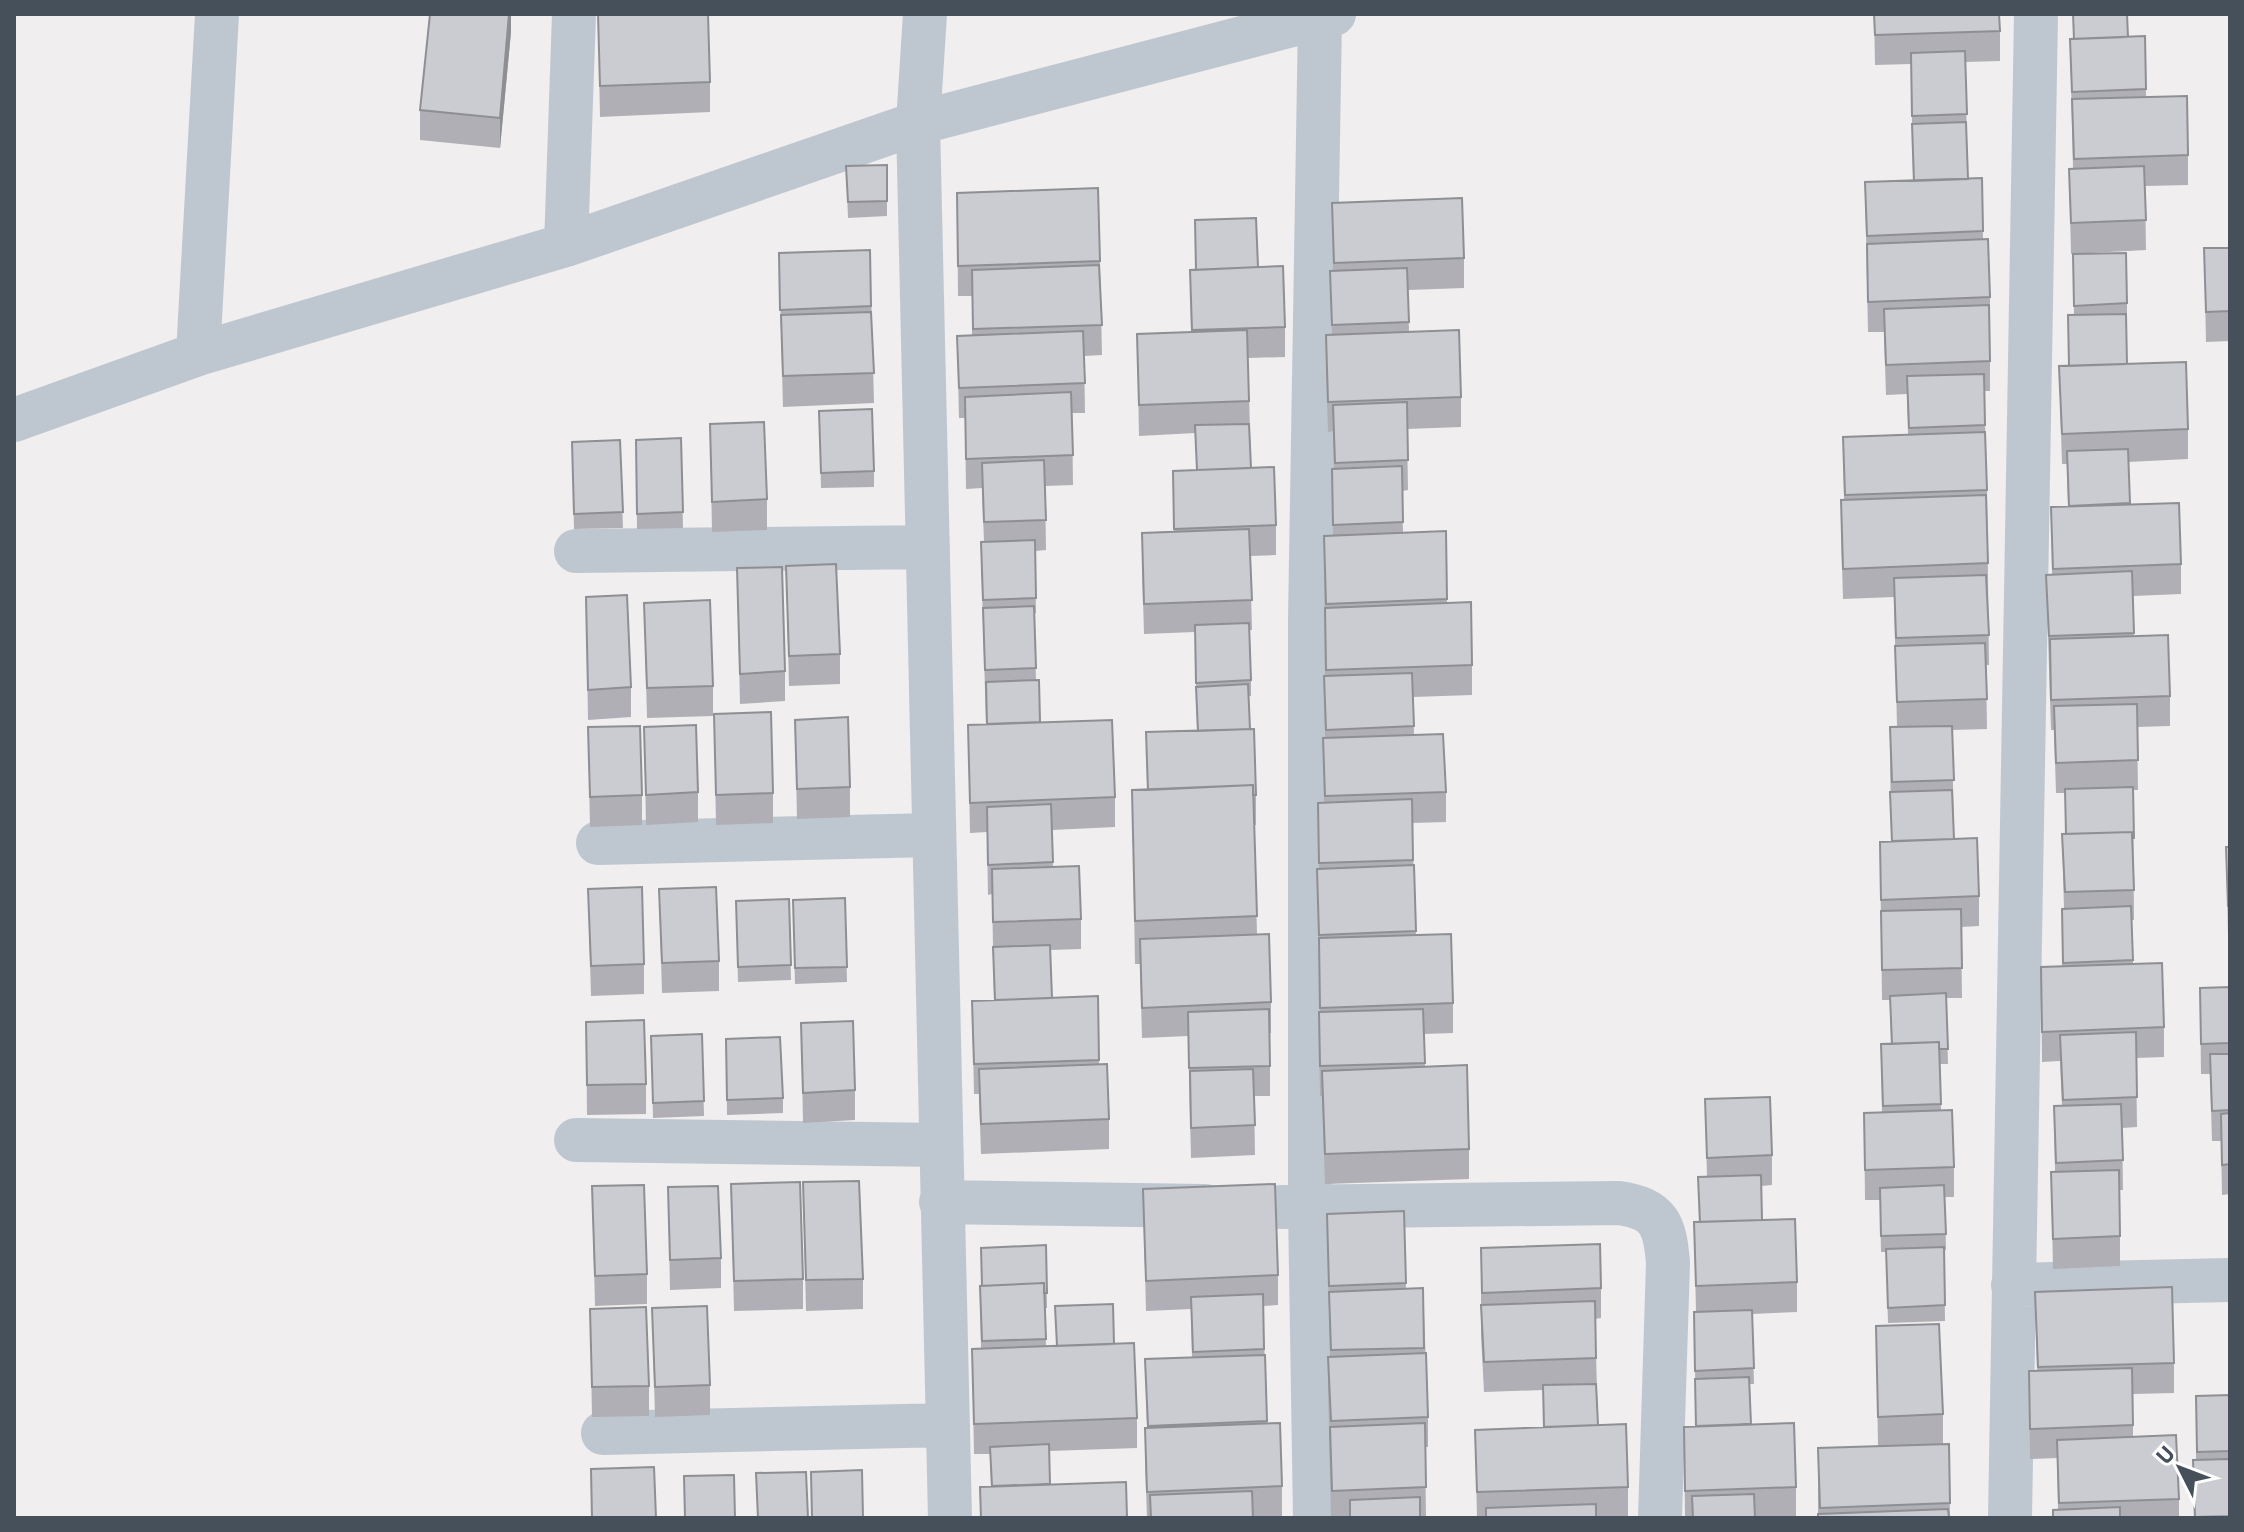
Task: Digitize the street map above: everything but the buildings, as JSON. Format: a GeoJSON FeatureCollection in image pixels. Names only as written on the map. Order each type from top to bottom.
{"type":"FeatureCollection","features":[{"type":"Feature","properties":{"kind":"street"},"geometry":{"type":"LineString","coordinates":[[198,354],[217,14]]}},
{"type":"Feature","properties":{"kind":"street"},"geometry":{"type":"LineString","coordinates":[[566,245],[574,14]]}},
{"type":"Feature","properties":{"kind":"street"},"geometry":{"type":"LineString","coordinates":[[925,14],[918,123],[950,1518]]}},
{"type":"Feature","properties":{"kind":"street"},"geometry":{"type":"LineString","coordinates":[[2010,1518],[2036,14]]}},
{"type":"Feature","properties":{"kind":"street"},"geometry":{"type":"LineString","coordinates":[[14,420],[198,354],[566,245],[918,123],[1327,16],[1310,619],[1310,1208],[1315,1518]]}},
{"type":"Feature","properties":{"kind":"street"},"geometry":{"type":"LineString","coordinates":[[576,551],[928,547]]}},
{"type":"Feature","properties":{"kind":"street"},"geometry":{"type":"LineString","coordinates":[[598,843],[933,835]]}},
{"type":"Feature","properties":{"kind":"street"},"geometry":{"type":"LineString","coordinates":[[576,1140],[940,1145]]}},
{"type":"Feature","properties":{"kind":"street"},"geometry":{"type":"LineString","coordinates":[[941,1202],[1310,1208],[1619,1203],[1641,1207],[1652,1213],[1667,1244],[1660,1518]]}},
{"type":"Feature","properties":{"kind":"street"},"geometry":{"type":"LineString","coordinates":[[2013,1285],[2230,1280]]}},
{"type":"Feature","properties":{"kind":"street"},"geometry":{"type":"LineString","coordinates":[[603,1433],[948,1425]]}}]}
